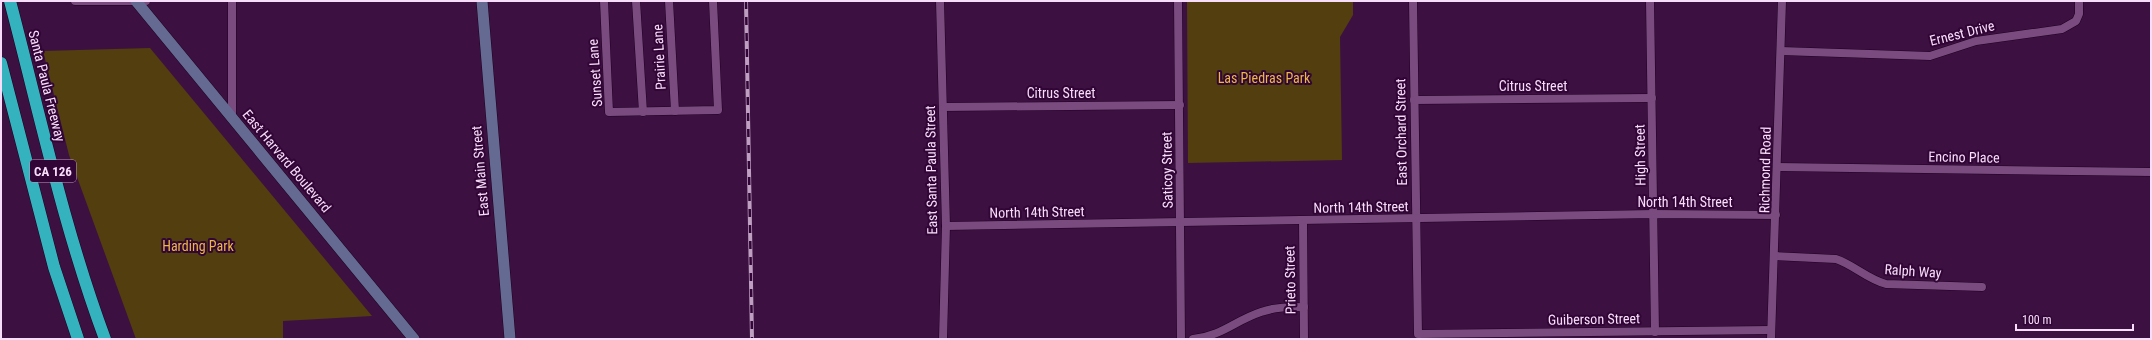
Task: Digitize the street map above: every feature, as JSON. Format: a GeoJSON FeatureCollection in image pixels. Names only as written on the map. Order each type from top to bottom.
{"type":"FeatureCollection","features":[{"type":"Feature","properties":{"kind":"highway","name":"Santa Paula Freeway"},"geometry":{"type":"LineString","coordinates":[[10,1],[77,262],[105,339]]}},
{"type":"Feature","properties":{"kind":"highway","name":"CA 126"},"geometry":{"type":"LineString","coordinates":[[1,63],[54,267],[78,339]]}},
{"type":"Feature","properties":{"kind":"main road","name":"East Harvard Boulevard"},"geometry":{"type":"LineString","coordinates":[[140,1],[232,118],[414,339]]}},
{"type":"Feature","properties":{"kind":"main road","name":"East Main Street"},"geometry":{"type":"LineString","coordinates":[[482,1],[510,339]]}},
{"type":"Feature","properties":{"kind":"street"},"geometry":{"type":"LineString","coordinates":[[75,1],[140,1]]}},
{"type":"Feature","properties":{"kind":"street"},"geometry":{"type":"LineString","coordinates":[[232,1],[232,118]]}},
{"type":"Feature","properties":{"kind":"street","name":"Sunset Lane"},"geometry":{"type":"LineString","coordinates":[[604,1],[609,112],[643,112]]}},
{"type":"Feature","properties":{"kind":"street"},"geometry":{"type":"LineString","coordinates":[[636,1],[643,112],[718,110],[713,1]]}},
{"type":"Feature","properties":{"kind":"street","name":"Prairie Lane"},"geometry":{"type":"LineString","coordinates":[[669,1],[675,111]]}},
{"type":"Feature","properties":{"kind":"street","name":"East Santa Paula Street"},"geometry":{"type":"LineString","coordinates":[[940,1],[946,226],[943,339]]}},
{"type":"Feature","properties":{"kind":"street","name":"Saticoy Street"},"geometry":{"type":"LineString","coordinates":[[1178,1],[1181,339]]}},
{"type":"Feature","properties":{"kind":"street","name":"East Orchard Street"},"geometry":{"type":"LineString","coordinates":[[1413,1],[1415,219],[1418,334]]}},
{"type":"Feature","properties":{"kind":"street","name":"High Street"},"geometry":{"type":"LineString","coordinates":[[1650,1],[1655,332]]}},
{"type":"Feature","properties":{"kind":"street","name":"Richmond Road"},"geometry":{"type":"LineString","coordinates":[[1771,339],[1775,256],[1782,1]]}},
{"type":"Feature","properties":{"kind":"street","name":"Ernest Drive"},"geometry":{"type":"LineString","coordinates":[[1781,52],[1930,56],[1976,41],[2062,29],[2076,21],[2079,14],[2079,1]]}},
{"type":"Feature","properties":{"kind":"street","name":"Citrus Street"},"geometry":{"type":"LineString","coordinates":[[1414,100],[1652,98]]}},
{"type":"Feature","properties":{"kind":"street","name":"Citrus Street"},"geometry":{"type":"LineString","coordinates":[[943,107],[1180,105]]}},
{"type":"Feature","properties":{"kind":"street","name":"Encino Place"},"geometry":{"type":"LineString","coordinates":[[1777,167],[2151,172]]}},
{"type":"Feature","properties":{"kind":"street","name":"North 14th Street"},"geometry":{"type":"LineString","coordinates":[[946,226],[1653,214],[1776,215]]}},
{"type":"Feature","properties":{"kind":"street","name":"Prieto Street"},"geometry":{"type":"LineString","coordinates":[[1303,221],[1304,339]]}},
{"type":"Feature","properties":{"kind":"street","name":"Ralph Way"},"geometry":{"type":"LineString","coordinates":[[1775,256],[1836,259],[1844,262],[1873,280],[1886,284],[1982,287]]}},
{"type":"Feature","properties":{"kind":"street"},"geometry":{"type":"LineString","coordinates":[[1193,339],[1210,337],[1262,312],[1285,307],[1304,307]]}},
{"type":"Feature","properties":{"kind":"street","name":"Guiberson Street"},"geometry":{"type":"LineString","coordinates":[[1418,334],[1771,330]]}},
{"type":"Feature","properties":{"kind":"green space","name":"Las Piedras Park"},"geometry":{"type":"Polygon","coordinates":[[[1187,1],[1353,1],[1353,15],[1340,37],[1342,160],[1188,163],[1187,1]]]}},
{"type":"Feature","properties":{"kind":"green space","name":"Harding Park"},"geometry":{"type":"Polygon","coordinates":[[[150,48],[372,316],[283,321],[283,339],[136,339],[69,155],[43,51],[150,48]]]}},
{"type":"Feature","properties":{"kind":"railway"},"geometry":{"type":"LineString","coordinates":[[746,1],[752,339]]}}]}
